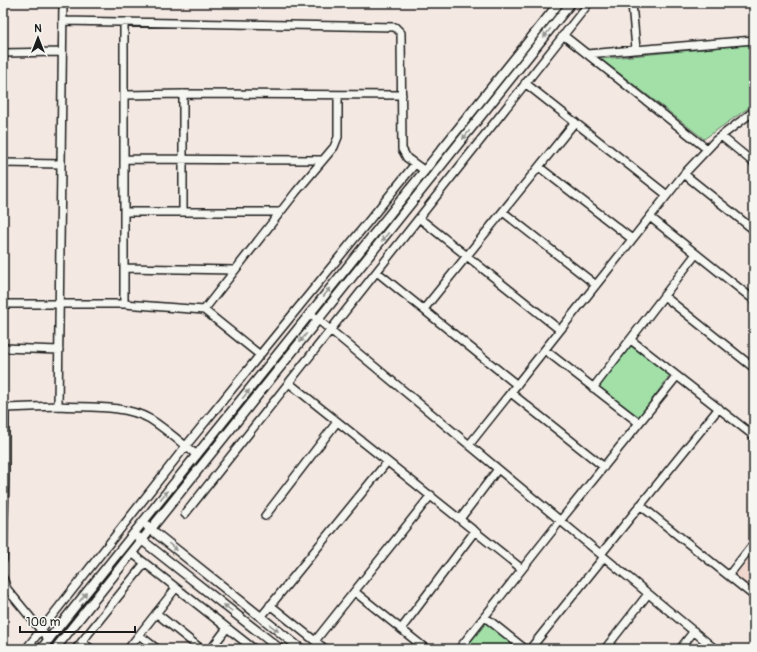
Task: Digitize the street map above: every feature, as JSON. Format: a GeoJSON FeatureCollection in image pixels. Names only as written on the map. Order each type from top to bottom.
{"type":"FeatureCollection","features":[{"type":"Feature","properties":{"kind":"street"},"geometry":{"type":"LineString","coordinates":[[58,406],[63,3]]}},
{"type":"Feature","properties":{"kind":"street"},"geometry":{"type":"LineString","coordinates":[[41,649],[559,3]]}},
{"type":"Feature","properties":{"kind":"street"},"geometry":{"type":"LineString","coordinates":[[55,649],[571,3]]}},
{"type":"Feature","properties":{"kind":"street"},"geometry":{"type":"LineString","coordinates":[[185,514],[588,3]]}},
{"type":"Feature","properties":{"kind":"street"},"geometry":{"type":"LineString","coordinates":[[632,3],[636,49]]}},
{"type":"Feature","properties":{"kind":"street"},"geometry":{"type":"LineString","coordinates":[[63,21],[395,27],[401,33],[402,149],[407,158],[425,171]]}},
{"type":"Feature","properties":{"kind":"street"},"geometry":{"type":"LineString","coordinates":[[124,22],[124,304]]}},
{"type":"Feature","properties":{"kind":"street"},"geometry":{"type":"LineString","coordinates":[[563,35],[707,149]]}},
{"type":"Feature","properties":{"kind":"street"},"geometry":{"type":"LineString","coordinates":[[587,54],[754,40]]}},
{"type":"Feature","properties":{"kind":"street"},"geometry":{"type":"LineString","coordinates":[[3,53],[62,52]]}},
{"type":"Feature","properties":{"kind":"street"},"geometry":{"type":"LineString","coordinates":[[525,83],[667,195]]}},
{"type":"Feature","properties":{"kind":"street"},"geometry":{"type":"LineString","coordinates":[[125,95],[183,94],[402,96]]}},
{"type":"Feature","properties":{"kind":"street"},"geometry":{"type":"LineString","coordinates":[[183,94],[183,212]]}},
{"type":"Feature","properties":{"kind":"street"},"geometry":{"type":"LineString","coordinates":[[204,310],[280,212],[334,147],[338,137],[338,95]]}},
{"type":"Feature","properties":{"kind":"street"},"geometry":{"type":"LineString","coordinates":[[469,445],[684,174],[720,136],[754,111]]}},
{"type":"Feature","properties":{"kind":"street"},"geometry":{"type":"LineString","coordinates":[[424,309],[575,122]]}},
{"type":"Feature","properties":{"kind":"street"},"geometry":{"type":"LineString","coordinates":[[720,136],[754,163]]}},
{"type":"Feature","properties":{"kind":"street"},"geometry":{"type":"LineString","coordinates":[[125,159],[323,160]]}},
{"type":"Feature","properties":{"kind":"street"},"geometry":{"type":"LineString","coordinates":[[3,164],[61,164]]}},
{"type":"Feature","properties":{"kind":"street"},"geometry":{"type":"LineString","coordinates":[[26,649],[185,447],[415,164]]}},
{"type":"Feature","properties":{"kind":"street"},"geometry":{"type":"LineString","coordinates":[[539,167],[632,239]]}},
{"type":"Feature","properties":{"kind":"street"},"geometry":{"type":"LineString","coordinates":[[684,174],[754,230]]}},
{"type":"Feature","properties":{"kind":"street"},"geometry":{"type":"LineString","coordinates":[[124,212],[280,212]]}},
{"type":"Feature","properties":{"kind":"street"},"geometry":{"type":"LineString","coordinates":[[503,212],[596,285]]}},
{"type":"Feature","properties":{"kind":"street"},"geometry":{"type":"LineString","coordinates":[[650,217],[754,300]]}},
{"type":"Feature","properties":{"kind":"street"},"geometry":{"type":"LineString","coordinates":[[419,218],[560,330]]}},
{"type":"Feature","properties":{"kind":"street"},"geometry":{"type":"LineString","coordinates":[[593,388],[696,254]]}},
{"type":"Feature","properties":{"kind":"street"},"geometry":{"type":"LineString","coordinates":[[125,268],[234,270]]}},
{"type":"Feature","properties":{"kind":"street"},"geometry":{"type":"LineString","coordinates":[[377,272],[517,385]]}},
{"type":"Feature","properties":{"kind":"street"},"geometry":{"type":"LineString","coordinates":[[664,296],[754,368]]}},
{"type":"Feature","properties":{"kind":"street"},"geometry":{"type":"LineString","coordinates":[[3,304],[124,304],[204,310],[260,355]]}},
{"type":"Feature","properties":{"kind":"street"},"geometry":{"type":"LineString","coordinates":[[310,313],[715,649]]}},
{"type":"Feature","properties":{"kind":"street"},"geometry":{"type":"LineString","coordinates":[[631,340],[754,436]]}},
{"type":"Feature","properties":{"kind":"street"},"geometry":{"type":"LineString","coordinates":[[3,348],[59,350]]}},
{"type":"Feature","properties":{"kind":"street"},"geometry":{"type":"LineString","coordinates":[[545,350],[639,423]]}},
{"type":"Feature","properties":{"kind":"street"},"geometry":{"type":"LineString","coordinates":[[459,649],[560,520],[677,376]]}},
{"type":"Feature","properties":{"kind":"street"},"geometry":{"type":"LineString","coordinates":[[289,383],[522,569]]}},
{"type":"Feature","properties":{"kind":"street"},"geometry":{"type":"LineString","coordinates":[[511,392],[604,467]]}},
{"type":"Feature","properties":{"kind":"street"},"geometry":{"type":"LineString","coordinates":[[3,560],[4,408],[58,406],[108,408],[138,414],[150,420],[197,455]]}},
{"type":"Feature","properties":{"kind":"street"},"geometry":{"type":"LineString","coordinates":[[530,649],[640,505],[719,408]]}},
{"type":"Feature","properties":{"kind":"street"},"geometry":{"type":"LineString","coordinates":[[265,516],[337,422]]}},
{"type":"Feature","properties":{"kind":"street"},"geometry":{"type":"LineString","coordinates":[[260,617],[387,462]]}},
{"type":"Feature","properties":{"kind":"street"},"geometry":{"type":"LineString","coordinates":[[460,519],[498,469]]}},
{"type":"Feature","properties":{"kind":"street"},"geometry":{"type":"LineString","coordinates":[[315,641],[431,495]]}},
{"type":"Feature","properties":{"kind":"street"},"geometry":{"type":"LineString","coordinates":[[640,505],[754,596]]}},
{"type":"Feature","properties":{"kind":"street"},"geometry":{"type":"LineString","coordinates":[[142,523],[301,649]]}},
{"type":"Feature","properties":{"kind":"street"},"geometry":{"type":"LineString","coordinates":[[401,629],[475,531]]}},
{"type":"Feature","properties":{"kind":"street"},"geometry":{"type":"LineString","coordinates":[[134,534],[280,649]]}},
{"type":"Feature","properties":{"kind":"street"},"geometry":{"type":"LineString","coordinates":[[729,575],[754,543]]}},
{"type":"Feature","properties":{"kind":"street"},"geometry":{"type":"LineString","coordinates":[[132,553],[228,628],[246,647],[254,649]]}},
{"type":"Feature","properties":{"kind":"street"},"geometry":{"type":"LineString","coordinates":[[76,649],[145,563]]}},
{"type":"Feature","properties":{"kind":"street"},"geometry":{"type":"LineString","coordinates":[[3,578],[7,589],[49,640]]}},
{"type":"Feature","properties":{"kind":"street"},"geometry":{"type":"LineString","coordinates":[[128,649],[176,588]]}},
{"type":"Feature","properties":{"kind":"street"},"geometry":{"type":"LineString","coordinates":[[355,592],[426,649]]}},
{"type":"Feature","properties":{"kind":"street"},"geometry":{"type":"LineString","coordinates":[[605,649],[648,594]]}},
{"type":"Feature","properties":{"kind":"street"},"geometry":{"type":"LineString","coordinates":[[270,605],[325,649]]}},
{"type":"Feature","properties":{"kind":"street"},"geometry":{"type":"LineString","coordinates":[[156,613],[201,649]]}},
{"type":"Feature","properties":{"kind":"street"},"geometry":{"type":"LineString","coordinates":[[485,616],[525,649]]}},
{"type":"Feature","properties":{"kind":"street"},"geometry":{"type":"LineString","coordinates":[[211,649],[228,628]]}},
{"type":"Feature","properties":{"kind":"street"},"geometry":{"type":"LineString","coordinates":[[680,649],[694,631]]}},
{"type":"Feature","properties":{"kind":"street"},"geometry":{"type":"LineString","coordinates":[[139,635],[157,649]]}},
{"type":"Feature","properties":{"kind":"street"},"geometry":{"type":"LineString","coordinates":[[82,642],[91,649]]}},
{"type":"Feature","properties":{"kind":"shaded area"},"geometry":{"type":"Polygon","coordinates":[[[754,551],[754,590],[735,575],[754,551]]]}},
{"type":"Feature","properties":{"kind":"green space"},"geometry":{"type":"Polygon","coordinates":[[[754,44],[754,104],[704,139],[601,59],[754,44]]]}},
{"type":"Feature","properties":{"kind":"green space"},"geometry":{"type":"Polygon","coordinates":[[[631,346],[670,375],[639,417],[599,387],[631,346]]]}},
{"type":"Feature","properties":{"kind":"green space"},"geometry":{"type":"Polygon","coordinates":[[[486,623],[518,649],[465,649],[486,623]]]}}]}
